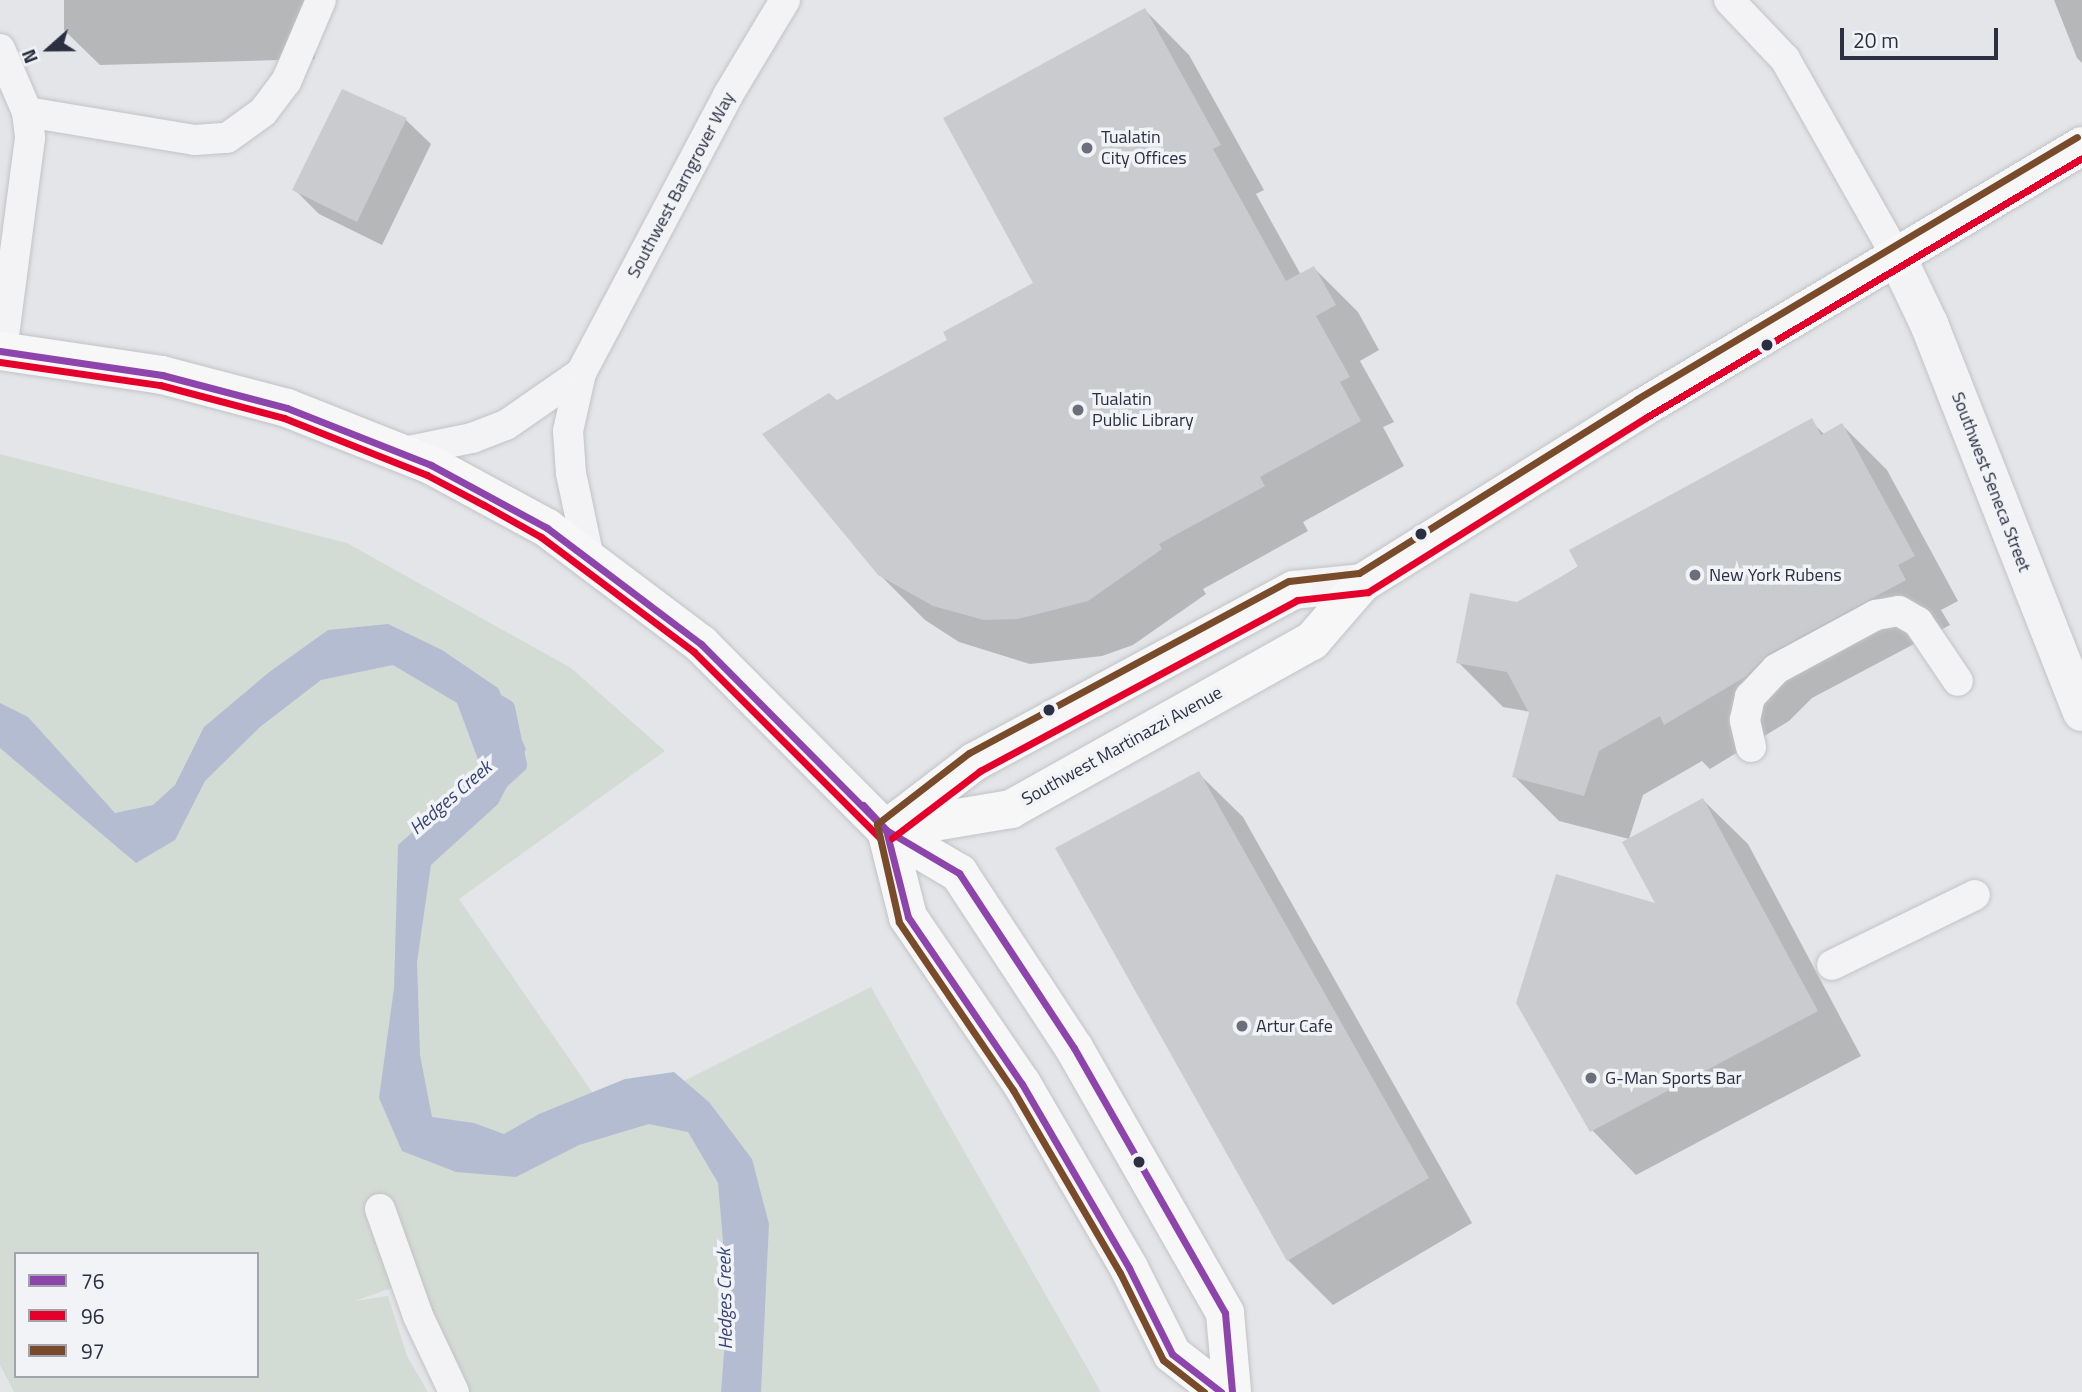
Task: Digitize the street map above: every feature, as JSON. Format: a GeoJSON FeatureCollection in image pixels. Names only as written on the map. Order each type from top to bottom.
{"type":"FeatureCollection","features":[{"type":"Feature","properties":{"kind":"main road","name":"Southwest Martinazzi Avenue"},"geometry":{"type":"LineString","coordinates":[[886,830],[1011,809],[1312,641],[1362,583],[1896,255],[2082,146]]}},
{"type":"Feature","properties":{"kind":"main road"},"geometry":{"type":"LineString","coordinates":[[1,351],[162,374],[287,408],[399,453],[535,522],[589,558],[701,644],[886,830],[959,873],[1067,1037],[1225,1313],[1232,1392]]}},
{"type":"Feature","properties":{"kind":"main road","name":"Southwest Martinazzi Avenue"},"geometry":{"type":"LineString","coordinates":[[886,830],[974,762],[1294,590]]}},
{"type":"Feature","properties":{"kind":"main road"},"geometry":{"type":"LineString","coordinates":[[886,830],[908,916],[1028,1094],[1129,1268],[1172,1353],[1221,1392]]}},
{"type":"Feature","properties":{"kind":"street","name":"Southwest Seneca Street"},"geometry":{"type":"LineString","coordinates":[[1896,255],[1929,324],[2082,712]]}},
{"type":"Feature","properties":{"kind":"street","name":"Southwest Martinazzi Avenue"},"geometry":{"type":"LineString","coordinates":[[1294,590],[1362,583]]}},
{"type":"Feature","properties":{"kind":"lane"},"geometry":{"type":"LineString","coordinates":[[27,112],[195,140],[227,138],[263,112],[286,82],[321,0]]}},
{"type":"Feature","properties":{"kind":"lane","name":"Southwest Barngrover Way"},"geometry":{"type":"LineString","coordinates":[[581,373],[728,95],[785,0]]}},
{"type":"Feature","properties":{"kind":"lane"},"geometry":{"type":"LineString","coordinates":[[1729,0],[1785,59],[1896,255]]}},
{"type":"Feature","properties":{"kind":"lane"},"geometry":{"type":"LineString","coordinates":[[0,49],[27,112],[30,138],[1,351]]}},
{"type":"Feature","properties":{"kind":"lane"},"geometry":{"type":"LineString","coordinates":[[399,453],[472,438],[506,425],[581,373]]}},
{"type":"Feature","properties":{"kind":"lane"},"geometry":{"type":"LineString","coordinates":[[581,373],[568,431],[570,473],[589,558]]}},
{"type":"Feature","properties":{"kind":"lane"},"geometry":{"type":"LineString","coordinates":[[1751,747],[1745,720],[1750,697],[1776,669],[1876,615],[1899,611],[1918,622],[1958,681]]}},
{"type":"Feature","properties":{"kind":"lane"},"geometry":{"type":"LineString","coordinates":[[1832,965],[1975,895]]}},
{"type":"Feature","properties":{"kind":"lane"},"geometry":{"type":"LineString","coordinates":[[380,1209],[418,1316],[454,1392]]}},
{"type":"Feature","properties":{"kind":"shaded area"},"geometry":{"type":"Polygon","coordinates":[[[0,454],[347,543],[571,668],[665,751],[459,899],[610,1118],[871,987],[1101,1392],[466,1392],[411,1281],[355,1301],[388,1296],[407,1356],[428,1392],[14,1392],[0,1365],[0,454]]]}},
{"type":"Feature","properties":{"kind":"water"},"geometry":{"type":"Polygon","coordinates":[[[388,624],[442,650],[498,688],[526,749],[498,804],[431,865],[417,962],[420,1055],[432,1117],[474,1123],[504,1134],[539,1114],[625,1079],[674,1072],[709,1102],[752,1159],[769,1224],[761,1392],[721,1392],[728,1301],[718,1183],[688,1132],[649,1124],[579,1145],[516,1177],[456,1172],[402,1151],[379,1098],[394,988],[398,845],[482,770],[457,703],[393,665],[321,680],[260,727],[205,781],[175,840],[136,863],[0,748],[0,703],[28,717],[115,813],[153,805],[175,785],[204,727],[268,673],[328,630],[388,624]]]}},
{"type":"Feature","properties":{"kind":"building","name":"Tualatin Public Library"},"geometry":{"type":"Polygon","coordinates":[[[1145,8],[1221,145],[1213,149],[1286,281],[1314,266],[1336,305],[1316,316],[1350,377],[1340,382],[1361,421],[1260,477],[1265,486],[1159,544],[1162,549],[1088,601],[1018,619],[984,620],[933,606],[878,575],[762,434],[829,393],[837,400],[947,340],[943,332],[1033,283],[943,118],[1145,8]]]}},
{"type":"Feature","properties":{"kind":"building"},"geometry":{"type":"Polygon","coordinates":[[[342,89],[407,118],[357,222],[292,190],[342,89]]]}},
{"type":"Feature","properties":{"kind":"building"},"geometry":{"type":"Polygon","coordinates":[[[1812,418],[1821,435],[1842,423],[1915,556],[1898,565],[1906,580],[1768,654],[1745,677],[1664,725],[1660,716],[1599,751],[1584,796],[1512,777],[1529,713],[1507,672],[1456,663],[1470,593],[1517,602],[1578,567],[1569,550],[1812,418]]]}},
{"type":"Feature","properties":{"kind":"building"},"geometry":{"type":"Polygon","coordinates":[[[1199,771],[1429,1178],[1287,1261],[1055,848],[1199,771]]]}},
{"type":"Feature","properties":{"kind":"building"},"geometry":{"type":"Polygon","coordinates":[[[1703,798],[1818,1011],[1590,1132],[1516,1003],[1556,874],[1655,903],[1622,842],[1703,798]]]}},
{"type":"Feature","properties":{"kind":"waterway","name":"Hedges Creek"},"geometry":{"type":"LineString","coordinates":[[489,697],[507,708],[519,765],[501,781]]}},
{"type":"Feature","properties":{"kind":"transit line","name":"97"},"geometry":{"type":"LineString","coordinates":[[1204,1392],[1163,1360],[1120,1273],[1013,1090],[899,922],[877,824],[969,753],[1289,581],[1359,573],[1637,399],[2077,137]]}},
{"type":"Feature","properties":{"kind":"transit line","name":"96"},"geometry":{"type":"LineString","coordinates":[[892,838],[980,771],[1297,600],[1368,592],[1647,417],[2082,158]]}},
{"type":"Feature","properties":{"kind":"transit line","name":"76"},"geometry":{"type":"LineString","coordinates":[[0,351],[162,375],[287,408],[431,465],[547,528],[701,644],[886,830],[959,873],[1074,1048],[1225,1313],[1232,1392]]}},
{"type":"Feature","properties":{"kind":"transit line","name":"96"},"geometry":{"type":"LineString","coordinates":[[0,362],[160,385],[284,418],[427,475],[484,505],[541,537],[694,652],[879,837]]}},
{"type":"Feature","properties":{"kind":"transit line","name":"76"},"geometry":{"type":"LineString","coordinates":[[863,805],[886,830],[908,917],[1022,1084],[1129,1268],[1172,1354],[1221,1392]]}},
{"type":"Feature","properties":{"kind":"place","name":"Tualatin City Offices"},"geometry":{"type":"Point","coordinates":[1087,148]}},
{"type":"Feature","properties":{"kind":"place","name":"Tualatin Public Library"},"geometry":{"type":"Point","coordinates":[1078,410]}},
{"type":"Feature","properties":{"kind":"place","name":"New York Rubens"},"geometry":{"type":"Point","coordinates":[1695,575]}},
{"type":"Feature","properties":{"kind":"place","name":"Artur Cafe"},"geometry":{"type":"Point","coordinates":[1242,1026]}},
{"type":"Feature","properties":{"kind":"place","name":"G-Man Sports Bar"},"geometry":{"type":"Point","coordinates":[1591,1078]}}]}
